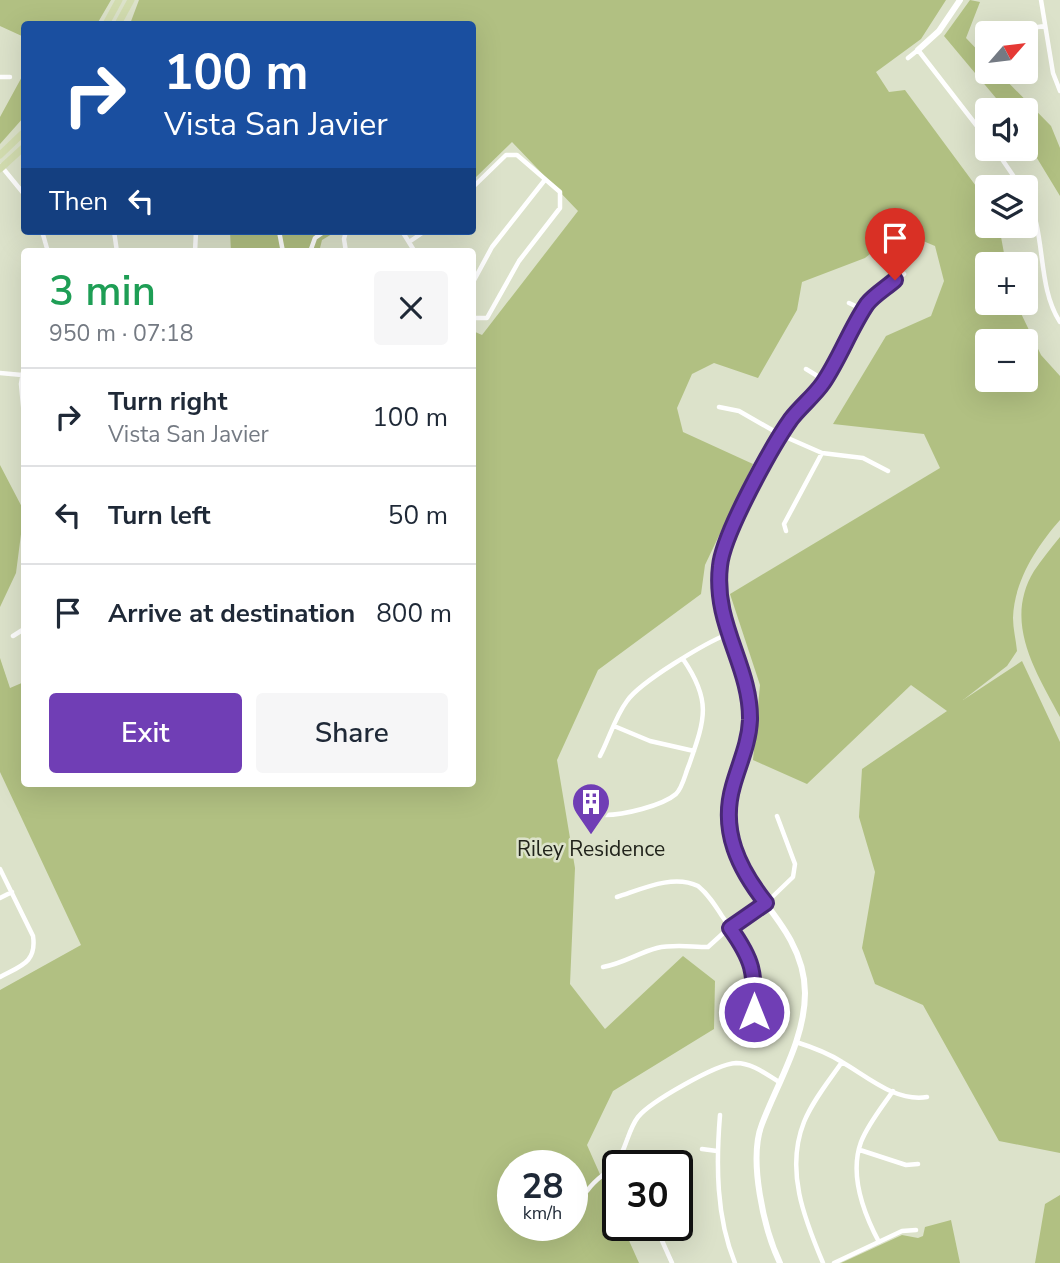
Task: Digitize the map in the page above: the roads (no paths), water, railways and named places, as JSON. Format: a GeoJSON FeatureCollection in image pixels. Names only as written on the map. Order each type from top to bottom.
{"type":"FeatureCollection","features":[{"type":"Feature","properties":{"kind":"main road"},"geometry":{"type":"LineString","coordinates":[[108,21],[119,0]]}},
{"type":"Feature","properties":{"kind":"main road"},"geometry":{"type":"LineString","coordinates":[[120,21],[131,0]]}},
{"type":"Feature","properties":{"kind":"main road"},"geometry":{"type":"LineString","coordinates":[[0,155],[21,135]]}},
{"type":"Feature","properties":{"kind":"main road"},"geometry":{"type":"LineString","coordinates":[[1,167],[21,150]]}},
{"type":"Feature","properties":{"kind":"street"},"geometry":{"type":"LineString","coordinates":[[908,58],[939,31],[960,0]]}},
{"type":"Feature","properties":{"kind":"street"},"geometry":{"type":"LineString","coordinates":[[1041,0],[1053,72],[1060,91]]}},
{"type":"Feature","properties":{"kind":"street"},"geometry":{"type":"LineString","coordinates":[[1038,27],[1045,26]]}},
{"type":"Feature","properties":{"kind":"street"},"geometry":{"type":"LineString","coordinates":[[918,50],[975,124]]}},
{"type":"Feature","properties":{"kind":"street"},"geometry":{"type":"LineString","coordinates":[[0,77],[10,77]]}},
{"type":"Feature","properties":{"kind":"street"},"geometry":{"type":"LineString","coordinates":[[476,184],[506,155],[517,155],[560,192],[561,208],[519,261],[487,318],[476,318]]}},
{"type":"Feature","properties":{"kind":"street"},"geometry":{"type":"LineString","coordinates":[[1,167],[21,190]]}},
{"type":"Feature","properties":{"kind":"street"},"geometry":{"type":"LineString","coordinates":[[476,277],[492,247],[544,181]]}},
{"type":"Feature","properties":{"kind":"street"},"geometry":{"type":"LineString","coordinates":[[405,235],[413,248]]}},
{"type":"Feature","properties":{"kind":"street"},"geometry":{"type":"LineString","coordinates":[[409,242],[419,235]]}},
{"type":"Feature","properties":{"kind":"street"},"geometry":{"type":"LineString","coordinates":[[1038,236],[1052,309],[1060,322]]}},
{"type":"Feature","properties":{"kind":"street"},"geometry":{"type":"LineString","coordinates":[[780,1263],[771,1244],[764,1218],[756,1156],[761,1126],[796,1042],[805,1003],[801,964],[790,938],[747,879],[735,856],[729,824],[732,788],[748,739],[750,712],[746,685],[727,634],[720,598],[720,564],[733,526],[781,435],[824,380],[873,298],[904,274]]}},
{"type":"Feature","properties":{"kind":"street"},"geometry":{"type":"LineString","coordinates":[[849,303],[864,310]]}},
{"type":"Feature","properties":{"kind":"street"},"geometry":{"type":"LineString","coordinates":[[806,369],[824,380]]}},
{"type":"Feature","properties":{"kind":"street"},"geometry":{"type":"LineString","coordinates":[[0,373],[21,375]]}},
{"type":"Feature","properties":{"kind":"street"},"geometry":{"type":"LineString","coordinates":[[719,407],[739,411],[781,435],[822,453],[863,458],[888,471]]}},
{"type":"Feature","properties":{"kind":"street"},"geometry":{"type":"LineString","coordinates":[[786,531],[785,524],[822,453]]}},
{"type":"Feature","properties":{"kind":"street"},"geometry":{"type":"LineString","coordinates":[[13,636],[21,631]]}},
{"type":"Feature","properties":{"kind":"street"},"geometry":{"type":"LineString","coordinates":[[600,756],[626,702],[636,691],[702,645],[727,634]]}},
{"type":"Feature","properties":{"kind":"street"},"geometry":{"type":"LineString","coordinates":[[605,815],[617,815],[667,801],[680,789],[702,721],[703,699],[697,679],[683,659]]}},
{"type":"Feature","properties":{"kind":"street"},"geometry":{"type":"LineString","coordinates":[[614,726],[650,741],[694,751]]}},
{"type":"Feature","properties":{"kind":"street"},"geometry":{"type":"LineString","coordinates":[[603,967],[619,964],[653,949],[682,945],[708,947],[766,903],[793,877],[795,864],[777,816]]}},
{"type":"Feature","properties":{"kind":"street"},"geometry":{"type":"LineString","coordinates":[[0,869],[33,936],[34,953],[29,961],[0,977]]}},
{"type":"Feature","properties":{"kind":"street"},"geometry":{"type":"LineString","coordinates":[[618,897],[666,882],[691,882],[704,891],[751,961],[754,1012]]}},
{"type":"Feature","properties":{"kind":"street"},"geometry":{"type":"LineString","coordinates":[[0,898],[12,892]]}},
{"type":"Feature","properties":{"kind":"street"},"geometry":{"type":"LineString","coordinates":[[796,1042],[814,1047],[872,1082],[893,1091],[914,1099],[927,1097]]}},
{"type":"Feature","properties":{"kind":"street"},"geometry":{"type":"LineString","coordinates":[[823,1263],[807,1227],[801,1203],[796,1149],[810,1109],[842,1062]]}},
{"type":"Feature","properties":{"kind":"street"},"geometry":{"type":"LineString","coordinates":[[588,1190],[597,1178],[616,1164],[637,1118],[648,1108],[704,1074],[718,1067],[737,1063],[752,1066],[779,1082]]}},
{"type":"Feature","properties":{"kind":"street"},"geometry":{"type":"LineString","coordinates":[[879,1241],[861,1201],[857,1161],[868,1128],[893,1091]]}},
{"type":"Feature","properties":{"kind":"street"},"geometry":{"type":"LineString","coordinates":[[720,1115],[717,1151],[724,1228],[735,1263]]}},
{"type":"Feature","properties":{"kind":"street"},"geometry":{"type":"LineString","coordinates":[[702,1149],[717,1151]]}},
{"type":"Feature","properties":{"kind":"street"},"geometry":{"type":"LineString","coordinates":[[860,1150],[906,1165],[918,1164]]}},
{"type":"Feature","properties":{"kind":"street"},"geometry":{"type":"LineString","coordinates":[[834,1263],[905,1230],[916,1230]]}},
{"type":"Feature","properties":{"kind":"street"},"geometry":{"type":"LineString","coordinates":[[662,1241],[672,1263]]}},
{"type":"Feature","properties":{"kind":"place","name":"Riley Residence"},"geometry":{"type":"Point","coordinates":[591,836]}}]}
